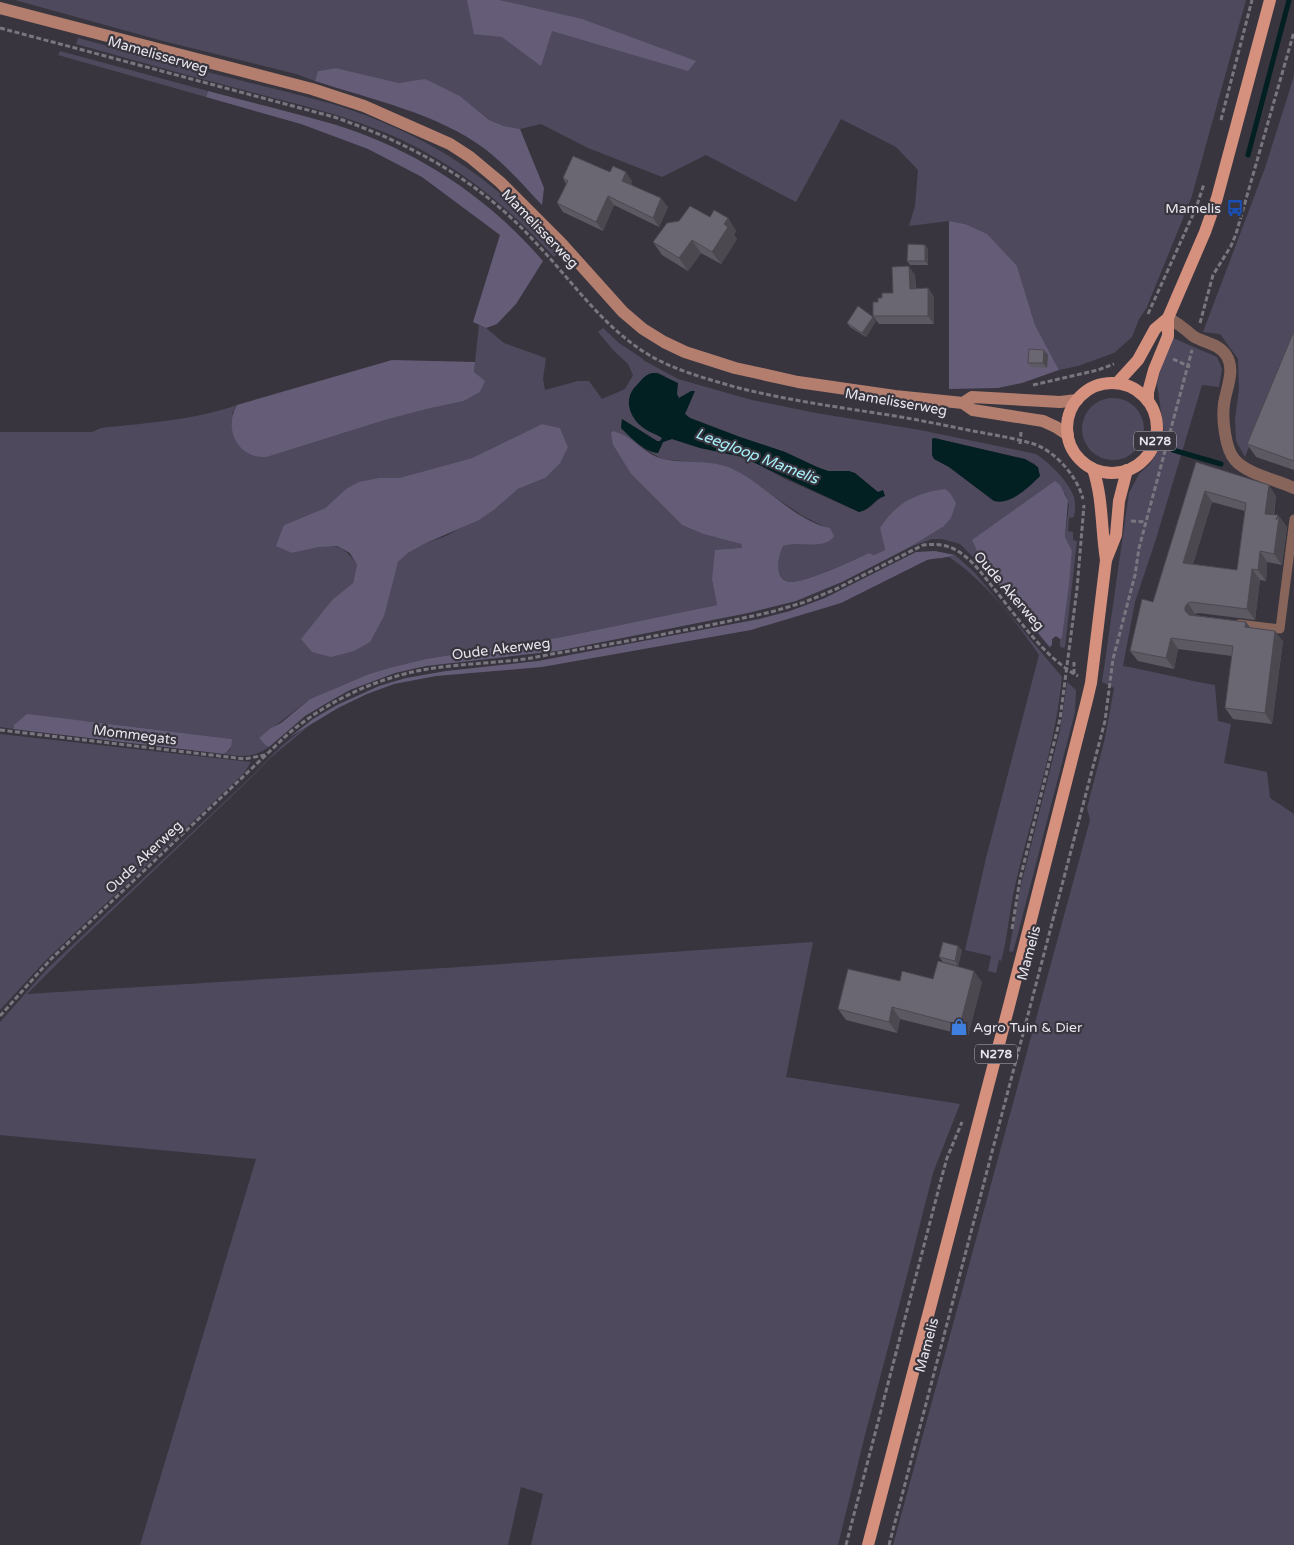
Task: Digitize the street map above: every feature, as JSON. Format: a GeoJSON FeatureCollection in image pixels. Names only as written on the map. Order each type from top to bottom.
{"type":"FeatureCollection","features":[{"type":"Feature","properties":{"kind":"main road"},"geometry":{"type":"LineString","coordinates":[[1127,470],[1110,473],[1093,469],[1084,463],[1076,455],[1071,445],[1068,435],[1069,416],[1077,400],[1092,388],[1102,384],[1117,383],[1134,389],[1148,401],[1154,370],[1168,336],[1168,318],[1205,232],[1217,198],[1270,0]]}},
{"type":"Feature","properties":{"kind":"main road"},"geometry":{"type":"LineString","coordinates":[[1117,383],[1138,360],[1155,329],[1168,318]]}},
{"type":"Feature","properties":{"kind":"main road","name":"N278"},"geometry":{"type":"LineString","coordinates":[[1127,470],[1146,458],[1154,443],[1157,432],[1156,421],[1148,401]]}},
{"type":"Feature","properties":{"kind":"main road","name":"Mamelis"},"geometry":{"type":"LineString","coordinates":[[1093,469],[1098,482],[1106,560]]}},
{"type":"Feature","properties":{"kind":"main road","name":"Mamelis"},"geometry":{"type":"LineString","coordinates":[[868,1545],[1085,708],[1091,683],[1106,560],[1116,535],[1120,501],[1127,470]]}},
{"type":"Feature","properties":{"kind":"street","name":"Mamelisserweg"},"geometry":{"type":"LineString","coordinates":[[0,8],[312,88],[364,106],[450,144],[470,157],[500,182],[561,243],[623,312],[650,334],[685,352],[735,368],[798,382],[895,396],[963,403],[973,410],[1043,421],[1068,435]]}},
{"type":"Feature","properties":{"kind":"street"},"geometry":{"type":"LineString","coordinates":[[1168,318],[1179,323],[1196,337],[1220,349],[1228,360],[1230,374],[1223,414],[1228,446],[1235,460],[1252,471],[1294,488]]}},
{"type":"Feature","properties":{"kind":"street","name":"Mamelisserweg"},"geometry":{"type":"LineString","coordinates":[[963,403],[972,397],[1060,402],[1077,400]]}},
{"type":"Feature","properties":{"kind":"lane"},"geometry":{"type":"LineString","coordinates":[[1226,622],[1280,629],[1294,519]]}},
{"type":"Feature","properties":{"kind":"path"},"geometry":{"type":"LineString","coordinates":[[1219,127],[1252,0]]}},
{"type":"Feature","properties":{"kind":"path","name":"Mamelisserweg"},"geometry":{"type":"LineString","coordinates":[[0,28],[334,117],[372,130],[409,148],[445,167],[490,199],[506,212],[536,243],[600,316],[612,327],[648,354],[685,372],[782,399],[890,415],[1020,442]]}},
{"type":"Feature","properties":{"kind":"path"},"geometry":{"type":"LineString","coordinates":[[1196,337],[1213,275],[1231,246],[1236,234],[1294,32]]}},
{"type":"Feature","properties":{"kind":"path"},"geometry":{"type":"LineString","coordinates":[[1147,316],[1189,224],[1204,183]]}},
{"type":"Feature","properties":{"kind":"path","name":"Mamelis"},"geometry":{"type":"LineString","coordinates":[[889,1545],[1105,721],[1113,659],[1135,575],[1139,548],[1189,367],[1166,356]]}},
{"type":"Feature","properties":{"kind":"path"},"geometry":{"type":"LineString","coordinates":[[1030,388],[1038,383],[1108,367],[1121,358]]}},
{"type":"Feature","properties":{"kind":"path","name":"Mamelis"},"geometry":{"type":"LineString","coordinates":[[1011,934],[1020,879],[1060,719],[1077,588],[1084,504],[1080,490],[1065,468],[1048,450],[1020,442]]}},
{"type":"Feature","properties":{"kind":"path"},"geometry":{"type":"LineString","coordinates":[[1124,520],[1146,522]]}},
{"type":"Feature","properties":{"kind":"path","name":"Oude Akerweg"},"geometry":{"type":"LineString","coordinates":[[0,1016],[50,960],[300,724],[327,706],[384,680],[432,669],[510,661],[554,654],[771,612],[819,596],[915,549],[932,544],[944,545],[962,554],[978,569],[1023,625],[1065,669],[1075,674],[1074,662]]}},
{"type":"Feature","properties":{"kind":"path","name":"Mommegats"},"geometry":{"type":"LineString","coordinates":[[0,730],[245,759],[262,757],[267,754]]}},
{"type":"Feature","properties":{"kind":"path","name":"Mamelis"},"geometry":{"type":"LineString","coordinates":[[846,1545],[942,1176],[963,1119]]}},
{"type":"Feature","properties":{"kind":"shaded area"},"geometry":{"type":"Polygon","coordinates":[[[15,0],[1246,0],[1191,199],[1146,309],[1139,319],[1132,337],[1114,353],[1078,366],[1059,370],[1035,325],[1017,266],[965,224],[949,221],[909,226],[915,206],[918,170],[896,147],[841,119],[796,202],[706,155],[662,177],[588,148],[541,124],[520,129],[504,126],[489,120],[460,96],[425,80],[399,83],[336,68],[318,71],[315,81],[296,74],[163,41],[15,0]]]}},
{"type":"Feature","properties":{"kind":"shaded area"},"geometry":{"type":"Polygon","coordinates":[[[467,0],[499,0],[582,19],[696,61],[688,71],[552,31],[541,66],[502,37],[474,34],[467,0]]]}},
{"type":"Feature","properties":{"kind":"shaded area"},"geometry":{"type":"Polygon","coordinates":[[[78,38],[332,104],[366,115],[403,131],[442,152],[479,176],[513,205],[558,253],[554,257],[511,214],[466,177],[441,161],[388,134],[315,109],[76,44],[78,38]]]}},
{"type":"Feature","properties":{"kind":"shaded area"},"geometry":{"type":"Polygon","coordinates":[[[60,51],[208,91],[206,97],[58,55],[60,51]]]}},
{"type":"Feature","properties":{"kind":"shaded area"},"geometry":{"type":"Polygon","coordinates":[[[336,68],[399,83],[425,79],[460,96],[489,120],[504,126],[520,129],[544,188],[542,205],[515,176],[485,149],[447,126],[403,109],[315,81],[318,71],[336,68]]]}},
{"type":"Feature","properties":{"kind":"shaded area"},"geometry":{"type":"Polygon","coordinates":[[[1294,76],[1294,335],[1245,457],[1236,441],[1235,419],[1239,389],[1238,359],[1220,334],[1203,332],[1265,168],[1294,76]]]}},
{"type":"Feature","properties":{"kind":"shaded area"},"geometry":{"type":"Polygon","coordinates":[[[208,91],[333,124],[363,134],[421,161],[474,196],[521,237],[543,261],[516,304],[497,324],[486,328],[473,322],[500,235],[422,177],[368,149],[301,124],[206,97],[208,91]]]}},
{"type":"Feature","properties":{"kind":"shaded area"},"geometry":{"type":"Polygon","coordinates":[[[949,221],[965,224],[987,234],[1017,266],[1035,325],[1059,370],[1022,383],[998,388],[949,389],[949,221]]]}},
{"type":"Feature","properties":{"kind":"shaded area"},"geometry":{"type":"Polygon","coordinates":[[[479,325],[486,328],[504,343],[546,358],[543,379],[545,390],[578,381],[589,381],[602,399],[625,389],[633,375],[628,364],[598,332],[603,328],[619,343],[643,360],[678,379],[752,400],[816,413],[920,430],[1036,454],[1047,462],[1063,479],[1075,500],[1074,517],[1069,518],[1068,531],[1073,532],[1073,540],[1077,541],[1065,647],[1062,648],[1060,646],[1060,639],[1062,638],[1072,552],[1065,537],[1069,505],[1065,493],[972,540],[983,565],[1049,645],[1052,645],[1050,648],[980,564],[960,544],[942,539],[932,539],[910,547],[943,527],[940,490],[914,497],[880,528],[885,550],[874,555],[869,553],[818,575],[791,582],[781,577],[779,573],[778,567],[783,546],[825,527],[803,516],[735,470],[722,465],[662,459],[617,432],[613,445],[631,474],[682,525],[703,534],[741,544],[742,548],[712,580],[717,605],[562,637],[427,659],[369,674],[310,699],[259,738],[269,747],[248,756],[224,754],[230,750],[232,739],[85,721],[14,725],[13,729],[0,727],[0,432],[92,432],[101,428],[187,418],[237,405],[232,414],[267,457],[385,420],[464,401],[480,392],[484,381],[474,372],[479,325]],[[658,373],[630,409],[639,423],[663,438],[657,441],[622,419],[621,428],[636,441],[658,453],[663,442],[672,439],[700,448],[733,454],[754,462],[785,479],[859,512],[873,504],[883,491],[878,492],[849,471],[828,471],[785,452],[690,418],[685,414],[684,395],[679,398],[665,376],[658,373]],[[542,424],[472,458],[399,478],[379,478],[346,489],[325,508],[284,525],[292,553],[329,546],[343,550],[350,556],[357,565],[353,583],[333,599],[394,574],[398,562],[408,553],[426,543],[446,536],[495,509],[518,489],[545,478],[568,447],[560,428],[542,424]],[[932,439],[934,459],[949,467],[994,501],[1010,499],[1040,476],[1035,464],[1025,459],[932,439]]]}},
{"type":"Feature","properties":{"kind":"shaded area"},"geometry":{"type":"Polygon","coordinates":[[[1173,338],[1217,357],[1222,369],[1219,387],[1202,385],[1135,602],[1123,666],[1215,685],[1218,721],[1231,724],[1224,763],[1267,772],[1270,798],[1294,814],[1294,1545],[893,1545],[1090,820],[1087,808],[1105,738],[1114,688],[1102,682],[1129,493],[1139,474],[1149,465],[1159,450],[1164,432],[1157,384],[1163,361],[1173,338]]]}},
{"type":"Feature","properties":{"kind":"shaded area"},"geometry":{"type":"Polygon","coordinates":[[[392,360],[475,362],[474,372],[485,381],[480,392],[464,401],[385,420],[267,457],[248,453],[236,441],[232,424],[233,414],[237,405],[392,360]]]}},
{"type":"Feature","properties":{"kind":"shaded area"},"geometry":{"type":"Polygon","coordinates":[[[1107,398],[1119,398],[1135,407],[1142,417],[1144,429],[1142,441],[1135,451],[1119,460],[1107,460],[1096,455],[1087,446],[1082,435],[1082,423],[1087,412],[1096,403],[1107,398]]]}},
{"type":"Feature","properties":{"kind":"shaded area"},"geometry":{"type":"Polygon","coordinates":[[[542,424],[560,428],[568,447],[560,463],[545,478],[518,489],[479,520],[426,543],[408,553],[398,562],[384,616],[370,642],[354,651],[331,657],[312,652],[301,639],[333,599],[353,583],[357,565],[350,553],[337,546],[318,547],[292,553],[276,546],[284,525],[325,508],[346,489],[359,482],[379,478],[399,478],[472,458],[542,424]]]}},
{"type":"Feature","properties":{"kind":"shaded area"},"geometry":{"type":"Polygon","coordinates":[[[613,431],[626,436],[656,457],[718,464],[735,470],[805,519],[830,528],[834,536],[824,543],[789,544],[783,546],[778,568],[781,578],[785,581],[798,581],[819,575],[869,553],[874,555],[885,550],[880,528],[893,512],[915,497],[924,493],[945,489],[956,503],[951,518],[943,527],[910,547],[842,582],[796,601],[748,613],[557,651],[426,666],[395,673],[350,690],[305,716],[269,747],[265,745],[259,738],[310,699],[369,674],[426,659],[562,637],[717,605],[712,580],[715,550],[742,548],[741,544],[703,534],[682,525],[631,474],[613,445],[611,433],[613,431]]]}},
{"type":"Feature","properties":{"kind":"shaded area"},"geometry":{"type":"Polygon","coordinates":[[[1055,481],[1060,485],[1068,501],[1065,537],[1072,551],[1062,638],[1060,639],[1056,636],[1052,639],[1052,645],[1049,646],[983,565],[972,540],[1055,481]]]}},
{"type":"Feature","properties":{"kind":"shaded area"},"geometry":{"type":"Polygon","coordinates":[[[935,551],[955,555],[927,560],[841,603],[751,630],[542,667],[436,676],[394,684],[338,708],[290,737],[313,719],[337,705],[379,686],[406,678],[446,671],[538,661],[759,619],[790,611],[825,598],[916,552],[935,551]]]}},
{"type":"Feature","properties":{"kind":"shaded area"},"geometry":{"type":"Polygon","coordinates":[[[955,555],[975,573],[1062,677],[1054,730],[1015,886],[1001,962],[1000,959],[996,973],[988,971],[991,956],[965,950],[986,858],[1039,655],[987,589],[949,557],[955,555]]]}},
{"type":"Feature","properties":{"kind":"shaded area"},"geometry":{"type":"Polygon","coordinates":[[[1067,682],[1076,690],[1075,712],[1013,952],[1009,951],[1020,889],[1060,730],[1067,682]]]}},
{"type":"Feature","properties":{"kind":"shaded area"},"geometry":{"type":"Polygon","coordinates":[[[27,714],[232,739],[232,744],[224,754],[13,729],[14,725],[27,714]]]}},
{"type":"Feature","properties":{"kind":"shaded area"},"geometry":{"type":"Polygon","coordinates":[[[310,725],[269,759],[27,994],[460,967],[813,942],[786,1077],[960,1104],[933,1173],[838,1545],[531,1545],[543,1494],[521,1487],[508,1545],[140,1545],[256,1159],[0,1135],[0,1022],[47,969],[275,752],[310,725]]]}},
{"type":"Feature","properties":{"kind":"shaded area"},"geometry":{"type":"Polygon","coordinates":[[[0,734],[251,762],[244,773],[46,960],[0,1010],[0,734]]]}},
{"type":"Feature","properties":{"kind":"water"},"geometry":{"type":"Polygon","coordinates":[[[657,373],[678,383],[677,394],[679,398],[691,391],[695,391],[685,414],[690,418],[785,452],[828,471],[849,471],[855,473],[878,492],[883,490],[885,496],[859,512],[742,457],[700,448],[672,439],[663,442],[658,453],[648,450],[638,444],[621,428],[622,419],[657,441],[660,441],[662,438],[647,430],[636,421],[632,416],[629,405],[629,399],[634,388],[644,377],[657,373]]]}},
{"type":"Feature","properties":{"kind":"water"},"geometry":{"type":"Polygon","coordinates":[[[932,439],[1025,459],[1038,467],[1040,476],[1013,498],[1000,502],[994,501],[949,467],[934,459],[932,455],[932,439]]]}},
{"type":"Feature","properties":{"kind":"building"},"geometry":{"type":"Polygon","coordinates":[[[573,156],[610,172],[613,166],[626,172],[622,181],[661,198],[653,218],[608,196],[596,222],[557,203],[568,181],[563,178],[573,156]]]}},
{"type":"Feature","properties":{"kind":"building"},"geometry":{"type":"Polygon","coordinates":[[[690,206],[710,217],[714,210],[728,218],[724,224],[728,227],[712,252],[692,240],[679,258],[653,242],[667,223],[679,221],[690,206]]]}},
{"type":"Feature","properties":{"kind":"building"},"geometry":{"type":"Polygon","coordinates":[[[908,244],[925,245],[925,261],[907,261],[908,244]]]}},
{"type":"Feature","properties":{"kind":"building"},"geometry":{"type":"Polygon","coordinates":[[[909,266],[910,289],[928,288],[928,316],[873,316],[873,302],[878,302],[878,298],[882,298],[882,293],[893,293],[892,267],[909,266]]]}},
{"type":"Feature","properties":{"kind":"building"},"geometry":{"type":"Polygon","coordinates":[[[858,306],[873,317],[862,333],[847,323],[858,306]]]}},
{"type":"Feature","properties":{"kind":"building"},"geometry":{"type":"Polygon","coordinates":[[[1294,331],[1294,461],[1247,444],[1294,331]]]}},
{"type":"Feature","properties":{"kind":"building"},"geometry":{"type":"Polygon","coordinates":[[[1029,349],[1044,350],[1043,363],[1028,363],[1029,349]]]}},
{"type":"Feature","properties":{"kind":"building"},"geometry":{"type":"Polygon","coordinates":[[[1196,462],[1269,485],[1265,514],[1278,515],[1276,520],[1279,517],[1274,554],[1260,551],[1258,570],[1252,569],[1247,609],[1191,602],[1185,607],[1185,611],[1189,615],[1246,622],[1245,627],[1275,631],[1265,713],[1225,708],[1233,646],[1171,638],[1166,658],[1130,651],[1142,599],[1153,602],[1196,462]],[[1205,491],[1183,563],[1237,570],[1246,503],[1205,491]]]}},
{"type":"Feature","properties":{"kind":"building"},"geometry":{"type":"Polygon","coordinates":[[[943,942],[958,946],[955,961],[939,957],[943,942]]]}},
{"type":"Feature","properties":{"kind":"building"},"geometry":{"type":"Polygon","coordinates":[[[938,961],[974,971],[960,1025],[892,1007],[889,1022],[838,1009],[848,969],[900,981],[902,971],[933,979],[938,961]]]}},
{"type":"Feature","properties":{"kind":"waterway"},"geometry":{"type":"LineString","coordinates":[[1248,155],[1289,0]]}},
{"type":"Feature","properties":{"kind":"waterway","name":"Leegloop Mamelis"},"geometry":{"type":"LineString","coordinates":[[1173,450],[1221,464]]}},
{"type":"Feature","properties":{"kind":"place","name":"Mamelis"},"geometry":{"type":"Point","coordinates":[1235,208]}},
{"type":"Feature","properties":{"kind":"place","name":"Agro Tuin & Dier"},"geometry":{"type":"Point","coordinates":[959,1027]}}]}
